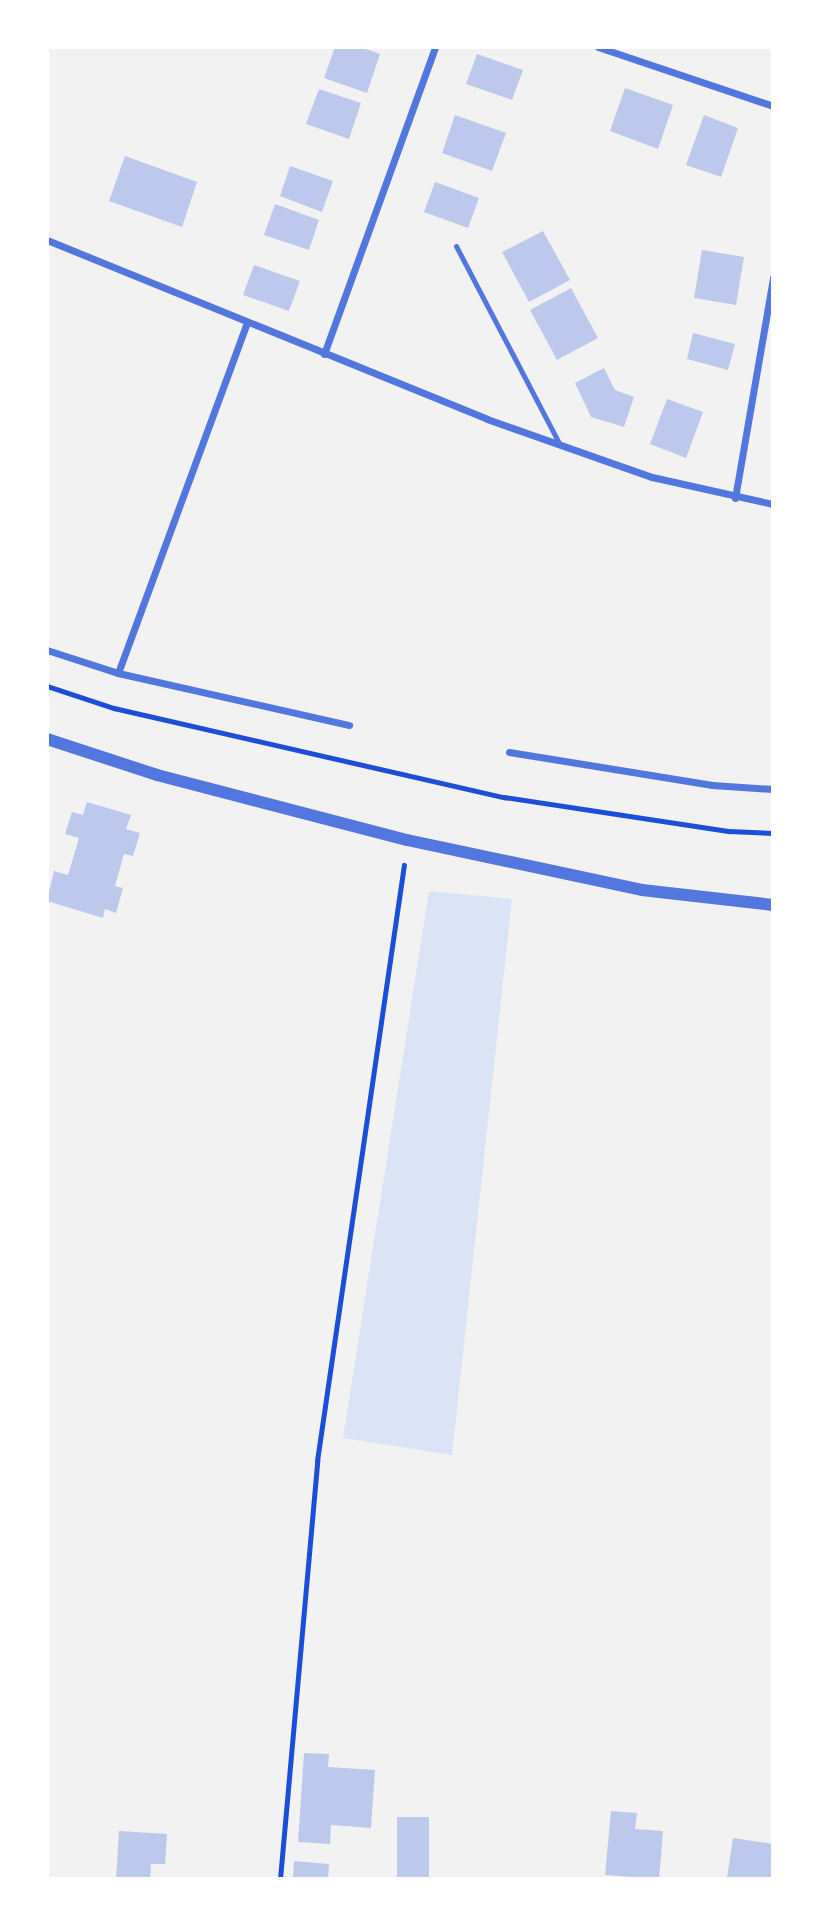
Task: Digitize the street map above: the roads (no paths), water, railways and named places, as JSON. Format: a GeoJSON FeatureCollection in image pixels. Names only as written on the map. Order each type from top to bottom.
{"type":"FeatureCollection","features":[{"type":"Feature","properties":{"kind":"street"},"geometry":{"type":"LineString","coordinates":[[324,354],[435,47]]}},
{"type":"Feature","properties":{"kind":"street"},"geometry":{"type":"LineString","coordinates":[[598,47],[773,106]]}},
{"type":"Feature","properties":{"kind":"street"},"geometry":{"type":"LineString","coordinates":[[47,240],[324,354],[560,445],[652,477],[735,498],[773,504]]}},
{"type":"Feature","properties":{"kind":"street"},"geometry":{"type":"LineString","coordinates":[[735,498],[773,277]]}},
{"type":"Feature","properties":{"kind":"street"},"geometry":{"type":"LineString","coordinates":[[118,673],[247,323]]}},
{"type":"Feature","properties":{"kind":"street"},"geometry":{"type":"LineString","coordinates":[[47,650],[118,673],[349,725]]}},
{"type":"Feature","properties":{"kind":"street"},"geometry":{"type":"LineString","coordinates":[[47,739],[157,775],[407,839],[642,890],[773,905]]}},
{"type":"Feature","properties":{"kind":"street"},"geometry":{"type":"LineString","coordinates":[[509,752],[712,785],[773,789]]}},
{"type":"Feature","properties":{"kind":"lane"},"geometry":{"type":"LineString","coordinates":[[456,246],[560,445]]}}]}
